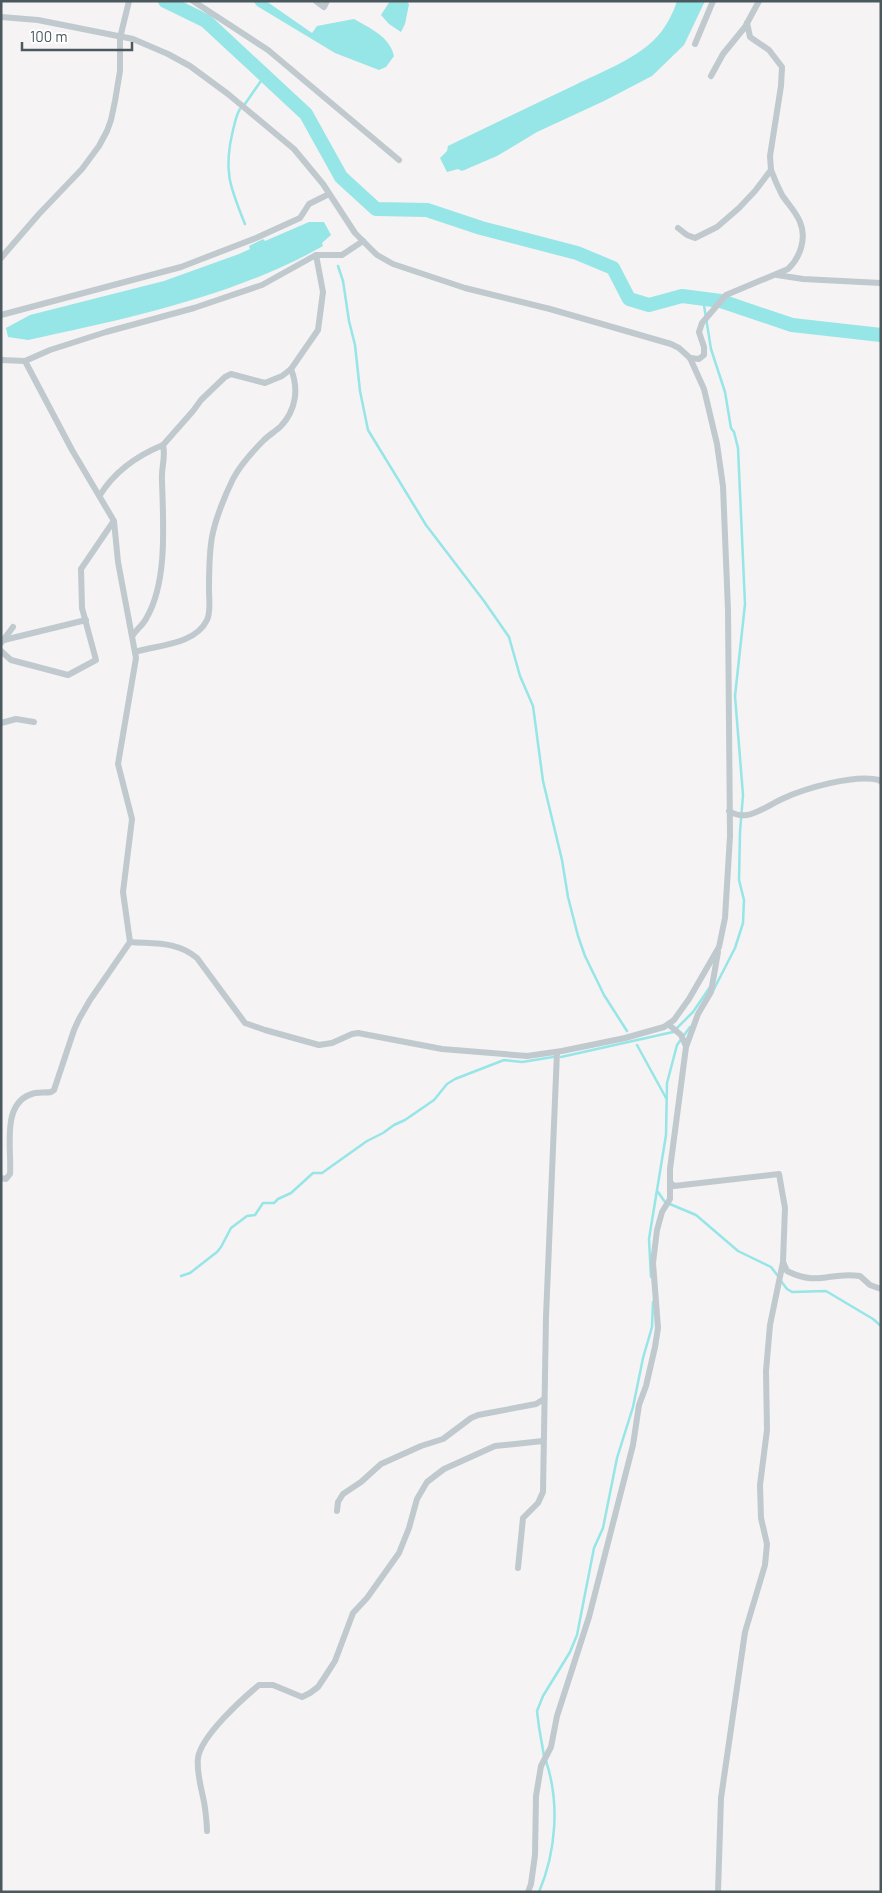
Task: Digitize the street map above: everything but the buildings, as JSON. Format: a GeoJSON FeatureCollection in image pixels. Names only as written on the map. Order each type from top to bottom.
{"type":"FeatureCollection","features":[{"type":"Feature","properties":{"kind":"street"},"geometry":{"type":"LineString","coordinates":[[1,258],[39,214],[82,170],[99,146],[111,120],[115,101],[120,71],[120,38],[129,1]]}},
{"type":"Feature","properties":{"kind":"street"},"geometry":{"type":"LineString","coordinates":[[193,1],[268,50],[399,160]]}},
{"type":"Feature","properties":{"kind":"street"},"geometry":{"type":"LineString","coordinates":[[316,1],[324,7],[326,1]]}},
{"type":"Feature","properties":{"kind":"street"},"geometry":{"type":"LineString","coordinates":[[695,44],[713,1]]}},
{"type":"Feature","properties":{"kind":"street"},"geometry":{"type":"LineString","coordinates":[[711,76],[723,54],[747,23],[759,1]]}},
{"type":"Feature","properties":{"kind":"street"},"geometry":{"type":"LineString","coordinates":[[1,16],[38,20],[133,40],[152,46],[207,78],[294,149],[316,175],[362,241],[383,259],[417,273],[465,288],[550,309],[672,344],[679,348],[690,358],[704,389],[721,462],[728,610],[729,858],[726,918],[718,947],[710,966],[686,1005],[668,1025],[625,1038],[527,1056],[483,1054],[417,1045],[358,1033],[332,1043],[319,1045],[245,1023],[197,958],[180,947],[130,942]]}},
{"type":"Feature","properties":{"kind":"street"},"geometry":{"type":"LineString","coordinates":[[690,358],[699,359],[704,355],[704,347],[699,332],[702,323],[726,295],[788,269],[795,263],[802,242],[801,223],[782,194],[770,170],[770,156],[781,86],[782,67],[769,50],[750,37],[747,23]]}},
{"type":"Feature","properties":{"kind":"street"},"geometry":{"type":"LineString","coordinates":[[678,228],[687,236],[695,238],[717,227],[755,191],[770,170]]}},
{"type":"Feature","properties":{"kind":"street"},"geometry":{"type":"LineString","coordinates":[[1,315],[181,266],[256,238],[300,218],[309,204],[329,194]]}},
{"type":"Feature","properties":{"kind":"street"},"geometry":{"type":"LineString","coordinates":[[1,360],[25,362],[50,350],[106,332],[194,308],[262,285],[316,255],[342,255],[362,241]]}},
{"type":"Feature","properties":{"kind":"street"},"geometry":{"type":"LineString","coordinates":[[100,495],[108,481],[120,469],[163,445],[201,400],[225,377],[231,374],[265,383],[282,376],[291,369],[318,330],[323,292],[316,255]]}},
{"type":"Feature","properties":{"kind":"street"},"geometry":{"type":"LineString","coordinates":[[776,275],[803,279],[881,284]]}},
{"type":"Feature","properties":{"kind":"street"},"geometry":{"type":"LineString","coordinates":[[1,1178],[6,1180],[10,1174],[9,1133],[14,1110],[29,1095],[54,1090],[79,1019],[130,942],[123,892],[132,819],[118,764],[136,658],[118,562],[114,521],[67,442],[25,362]]}},
{"type":"Feature","properties":{"kind":"street"},"geometry":{"type":"LineString","coordinates":[[135,652],[168,645],[181,640],[192,634],[206,621],[209,605],[212,536],[214,530],[232,480],[238,469],[265,439],[281,426],[292,410],[296,394],[291,369]]}},
{"type":"Feature","properties":{"kind":"street"},"geometry":{"type":"LineString","coordinates":[[133,635],[147,619],[156,596],[164,531],[161,477],[165,459],[163,445]]}},
{"type":"Feature","properties":{"kind":"street"},"geometry":{"type":"LineString","coordinates":[[1,651],[12,660],[68,675],[96,660],[82,608],[81,569],[114,521]]}},
{"type":"Feature","properties":{"kind":"street"},"geometry":{"type":"LineString","coordinates":[[3,641],[86,620]]}},
{"type":"Feature","properties":{"kind":"street"},"geometry":{"type":"LineString","coordinates":[[3,641],[13,627]]}},
{"type":"Feature","properties":{"kind":"street"},"geometry":{"type":"LineString","coordinates":[[1,723],[16,719],[34,722]]}},
{"type":"Feature","properties":{"kind":"street"},"geometry":{"type":"LineString","coordinates":[[729,810],[734,814],[749,815],[808,788],[864,778],[880,780]]}},
{"type":"Feature","properties":{"kind":"street"},"geometry":{"type":"LineString","coordinates":[[528,1892],[536,1855],[536,1796],[541,1766],[551,1746],[557,1716],[589,1616],[633,1446],[639,1405],[646,1386],[655,1347],[658,1328],[653,1263],[659,1219],[670,1199],[670,1170],[686,1047],[698,1014],[711,992],[717,967],[718,947]]}},
{"type":"Feature","properties":{"kind":"street"},"geometry":{"type":"LineString","coordinates":[[668,1025],[681,1035],[685,1040],[686,1047]]}},
{"type":"Feature","properties":{"kind":"street"},"geometry":{"type":"LineString","coordinates":[[518,1568],[523,1518],[538,1503],[543,1492],[544,1399],[557,1052]]}},
{"type":"Feature","properties":{"kind":"street"},"geometry":{"type":"LineString","coordinates":[[671,1183],[674,1186],[779,1174],[786,1208],[783,1262],[770,1325],[766,1363],[767,1430],[760,1484],[761,1518],[767,1544],[766,1566],[746,1632],[721,1798],[718,1892]]}},
{"type":"Feature","properties":{"kind":"street"},"geometry":{"type":"LineString","coordinates":[[783,1262],[787,1271],[805,1278],[819,1279],[853,1274],[860,1276],[870,1285],[881,1289]]}},
{"type":"Feature","properties":{"kind":"street"},"geometry":{"type":"LineString","coordinates":[[337,1511],[338,1502],[343,1494],[391,1458],[443,1439],[478,1415],[536,1404],[544,1399]]}},
{"type":"Feature","properties":{"kind":"street"},"geometry":{"type":"LineString","coordinates":[[207,1831],[198,1769],[198,1758],[201,1748],[224,1718],[259,1684],[273,1684],[302,1696],[318,1687],[335,1661],[353,1613],[398,1553],[409,1528],[417,1499],[427,1482],[444,1469],[496,1446],[543,1441]]}},
{"type":"Feature","properties":{"kind":"water"},"geometry":{"type":"Polygon","coordinates":[[[253,1],[266,1],[312,33],[317,26],[354,19],[384,38],[392,49],[394,56],[386,67],[379,70],[335,53],[257,6],[253,1]]]}},
{"type":"Feature","properties":{"kind":"water"},"geometry":{"type":"Polygon","coordinates":[[[390,1],[406,1],[409,4],[405,24],[401,32],[389,24],[381,15],[390,1]]]}},
{"type":"Feature","properties":{"kind":"water"},"geometry":{"type":"Polygon","coordinates":[[[677,1],[705,1],[684,45],[652,76],[537,132],[497,156],[462,171],[458,169],[447,172],[440,158],[447,151],[448,146],[606,71],[636,54],[662,31],[677,1]]]}},
{"type":"Feature","properties":{"kind":"water"},"geometry":{"type":"Polygon","coordinates":[[[309,222],[324,222],[331,235],[322,243],[323,246],[289,264],[254,279],[179,304],[103,323],[28,340],[8,337],[6,328],[30,315],[164,281],[239,254],[250,249],[249,246],[263,239],[265,241],[309,222]]]}},
{"type":"Feature","properties":{"kind":"waterway"},"geometry":{"type":"LineString","coordinates":[[165,1],[206,21],[306,114],[341,177],[376,209],[427,210],[481,228],[577,253],[613,268],[629,299],[649,305],[682,296],[721,301],[792,325],[881,335]]}},
{"type":"Feature","properties":{"kind":"waterway"},"geometry":{"type":"LineString","coordinates":[[245,104],[265,75]]}},
{"type":"Feature","properties":{"kind":"waterway"},"geometry":{"type":"LineString","coordinates":[[240,109],[230,144],[228,168],[235,199],[245,224]]}},
{"type":"Feature","properties":{"kind":"waterway"},"geometry":{"type":"LineString","coordinates":[[338,266],[343,281],[355,345],[360,391],[368,430],[426,525],[509,637],[520,676],[533,706],[543,781],[578,936],[585,956],[604,995],[627,1031]]}},
{"type":"Feature","properties":{"kind":"waterway"},"geometry":{"type":"LineString","coordinates":[[703,299],[711,349],[725,392],[731,428],[734,432],[738,448],[745,604],[735,696],[743,795],[739,880],[744,900],[743,923],[735,948],[713,991]]}},
{"type":"Feature","properties":{"kind":"waterway"},"geometry":{"type":"LineString","coordinates":[[561,1057],[673,1032],[693,1012],[710,987]]}},
{"type":"Feature","properties":{"kind":"waterway"},"geometry":{"type":"LineString","coordinates":[[651,1277],[649,1239],[666,1135],[667,1083],[677,1045],[690,1027]]}},
{"type":"Feature","properties":{"kind":"waterway"},"geometry":{"type":"LineString","coordinates":[[637,1045],[666,1098]]}},
{"type":"Feature","properties":{"kind":"waterway"},"geometry":{"type":"LineString","coordinates":[[181,1276],[190,1273],[217,1252],[231,1228],[247,1216],[255,1215],[263,1203],[274,1203],[291,1193],[313,1173],[322,1173],[367,1141],[405,1120],[434,1100],[447,1084],[455,1079],[504,1060],[522,1062],[553,1057]]}},
{"type":"Feature","properties":{"kind":"waterway"},"geometry":{"type":"LineString","coordinates":[[658,1192],[665,1202],[696,1215],[738,1251],[771,1267],[778,1276]]}},
{"type":"Feature","properties":{"kind":"waterway"},"geometry":{"type":"LineString","coordinates":[[781,1281],[792,1292],[826,1291],[873,1319],[881,1326]]}},
{"type":"Feature","properties":{"kind":"waterway"},"geometry":{"type":"LineString","coordinates":[[544,1756],[537,1711],[543,1696],[570,1652],[577,1635],[594,1548],[603,1528],[617,1458],[633,1407],[643,1358],[652,1327],[653,1302]]}},
{"type":"Feature","properties":{"kind":"waterway"},"geometry":{"type":"LineString","coordinates":[[539,1892],[549,1861],[554,1827],[553,1794],[546,1761]]}}]}
